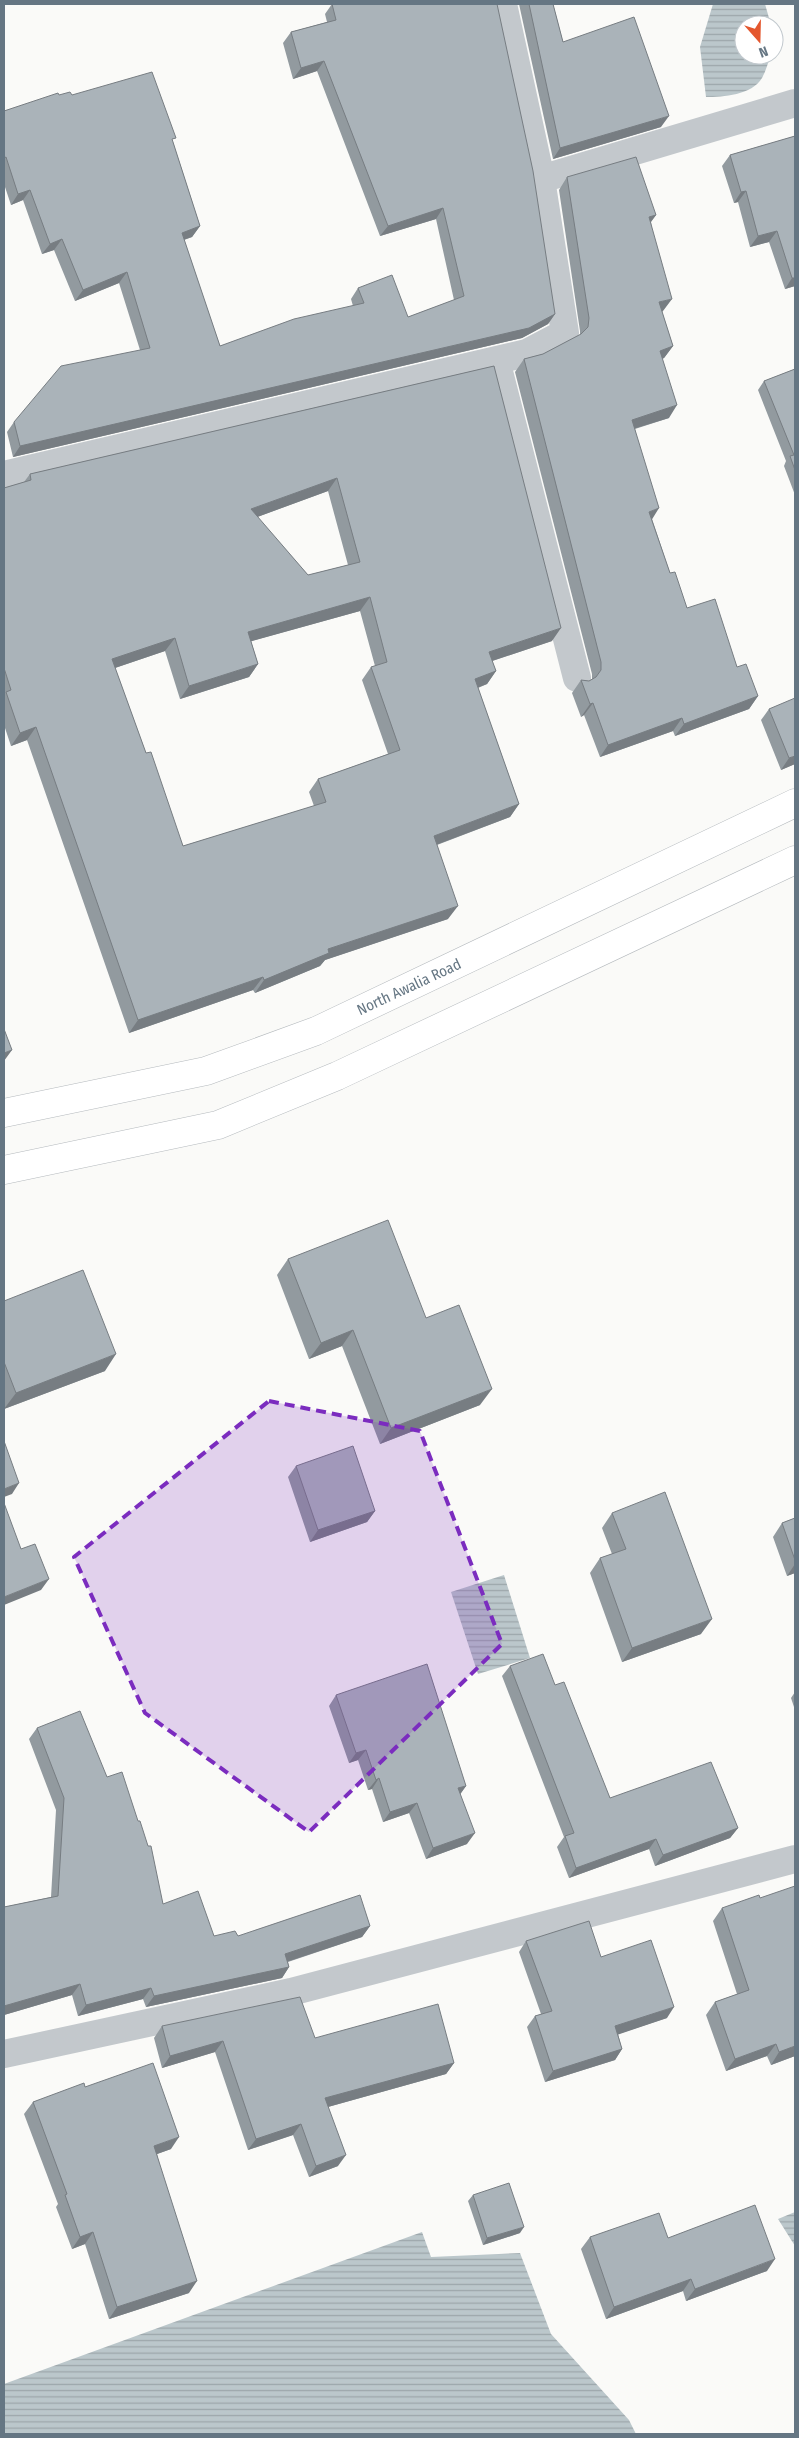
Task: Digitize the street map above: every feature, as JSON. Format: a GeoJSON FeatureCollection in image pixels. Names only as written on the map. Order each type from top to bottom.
{"type":"FeatureCollection","features":[{"type":"Feature","properties":{"kind":"main road","name":"North Awalia Road"},"geometry":{"type":"LineString","coordinates":[[4,1113],[206,1071],[316,1031],[795,803]]}},
{"type":"Feature","properties":{"kind":"main road"},"geometry":{"type":"LineString","coordinates":[[4,1170],[218,1125],[337,1076],[795,860]]}},
{"type":"Feature","properties":{"kind":"street"},"geometry":{"type":"LineString","coordinates":[[4,475],[527,354],[565,332],[541,179],[503,4]]}},
{"type":"Feature","properties":{"kind":"street"},"geometry":{"type":"LineString","coordinates":[[541,179],[795,103]]}},
{"type":"Feature","properties":{"kind":"street"},"geometry":{"type":"LineString","coordinates":[[496,360],[577,678]]}},
{"type":"Feature","properties":{"kind":"street"},"geometry":{"type":"LineString","coordinates":[[4,2054],[291,1992],[795,1859]]}},
{"type":"Feature","properties":{"kind":"highlighted area"},"geometry":{"type":"Polygon","coordinates":[[[269,1401],[420,1431],[502,1644],[309,1832],[145,1713],[74,1557],[269,1401]]]}},
{"type":"Feature","properties":{"kind":"shaded area"},"geometry":{"type":"Polygon","coordinates":[[[713,4],[765,4],[768,15],[734,15],[734,65],[767,65],[762,78],[751,88],[737,94],[706,97],[700,47],[713,4]]]}},
{"type":"Feature","properties":{"kind":"shaded area"},"geometry":{"type":"Polygon","coordinates":[[[504,1575],[530,1658],[478,1674],[451,1592],[504,1575]]]}},
{"type":"Feature","properties":{"kind":"shaded area"},"geometry":{"type":"Polygon","coordinates":[[[795,2212],[795,2246],[778,2219],[795,2212]]]}},
{"type":"Feature","properties":{"kind":"shaded area"},"geometry":{"type":"Polygon","coordinates":[[[422,2232],[431,2257],[520,2253],[551,2334],[629,2420],[636,2434],[4,2434],[4,2384],[422,2232]]]}},
{"type":"Feature","properties":{"kind":"building"},"geometry":{"type":"Polygon","coordinates":[[[332,4],[497,4],[533,171],[555,314],[529,328],[20,446],[14,422],[61,366],[150,348],[127,272],[83,290],[62,239],[50,244],[30,190],[18,194],[6,157],[4,158],[4,111],[58,93],[59,95],[70,92],[72,95],[152,72],[176,138],[172,139],[200,226],[182,233],[220,346],[294,319],[364,303],[358,288],[392,275],[408,317],[464,296],[443,208],[388,226],[324,61],[301,68],[291,32],[336,20],[332,4]]]}},
{"type":"Feature","properties":{"kind":"building"},"geometry":{"type":"Polygon","coordinates":[[[529,4],[553,4],[563,42],[634,17],[669,116],[560,148],[529,4]]]}},
{"type":"Feature","properties":{"kind":"building"},"geometry":{"type":"Polygon","coordinates":[[[795,136],[795,278],[792,278],[777,231],[758,236],[746,191],[741,192],[730,155],[795,136]]]}},
{"type":"Feature","properties":{"kind":"building"},"geometry":{"type":"Polygon","coordinates":[[[636,157],[656,215],[649,217],[672,299],[659,302],[673,346],[660,351],[677,405],[632,420],[659,508],[649,512],[670,573],[675,572],[687,608],[715,599],[737,667],[746,664],[758,696],[684,724],[682,718],[608,745],[593,703],[590,704],[581,680],[589,681],[596,677],[601,670],[601,662],[524,359],[543,354],[581,334],[588,327],[589,318],[567,177],[636,157]]]}},
{"type":"Feature","properties":{"kind":"building"},"geometry":{"type":"Polygon","coordinates":[[[494,366],[561,628],[489,652],[496,671],[475,679],[519,804],[434,836],[458,906],[328,949],[329,953],[264,980],[263,977],[138,1020],[36,727],[20,733],[6,692],[11,690],[4,668],[4,488],[31,480],[30,474],[494,366]],[[337,478],[251,509],[308,575],[360,562],[337,478]],[[370,597],[248,632],[258,664],[189,686],[175,638],[112,659],[146,753],[151,752],[183,846],[326,802],[318,779],[400,750],[371,667],[387,662],[370,597]]]}},
{"type":"Feature","properties":{"kind":"building"},"geometry":{"type":"Polygon","coordinates":[[[795,369],[795,470],[790,456],[794,455],[764,381],[795,369]]]}},
{"type":"Feature","properties":{"kind":"building"},"geometry":{"type":"Polygon","coordinates":[[[795,698],[795,756],[789,758],[769,709],[795,698]]]}},
{"type":"Feature","properties":{"kind":"building"},"geometry":{"type":"Polygon","coordinates":[[[4,1029],[12,1050],[4,1053],[4,1029]]]}},
{"type":"Feature","properties":{"kind":"building"},"geometry":{"type":"Polygon","coordinates":[[[388,1220],[426,1318],[459,1305],[492,1389],[391,1428],[353,1330],[321,1343],[288,1259],[388,1220]]]}},
{"type":"Feature","properties":{"kind":"building"},"geometry":{"type":"Polygon","coordinates":[[[83,1270],[116,1354],[16,1393],[4,1362],[4,1301],[83,1270]]]}},
{"type":"Feature","properties":{"kind":"building"},"geometry":{"type":"Polygon","coordinates":[[[4,1441],[19,1483],[4,1489],[4,1441]]]}},
{"type":"Feature","properties":{"kind":"building"},"geometry":{"type":"Polygon","coordinates":[[[353,1446],[375,1511],[318,1530],[296,1466],[353,1446]]]}},
{"type":"Feature","properties":{"kind":"building"},"geometry":{"type":"Polygon","coordinates":[[[665,1492],[712,1619],[632,1648],[600,1558],[626,1549],[612,1513],[665,1492]]]}},
{"type":"Feature","properties":{"kind":"building"},"geometry":{"type":"Polygon","coordinates":[[[4,1503],[21,1549],[35,1544],[49,1579],[4,1597],[4,1503]]]}},
{"type":"Feature","properties":{"kind":"building"},"geometry":{"type":"Polygon","coordinates":[[[795,1518],[795,1560],[782,1523],[795,1518]]]}},
{"type":"Feature","properties":{"kind":"building"},"geometry":{"type":"Polygon","coordinates":[[[543,1654],[555,1685],[564,1682],[610,1798],[711,1762],[738,1828],[663,1855],[656,1839],[576,1868],[565,1836],[574,1833],[510,1666],[543,1654]]]}},
{"type":"Feature","properties":{"kind":"building"},"geometry":{"type":"Polygon","coordinates":[[[427,1664],[466,1786],[458,1788],[475,1833],[433,1848],[417,1803],[390,1812],[379,1778],[376,1780],[366,1750],[356,1753],[336,1695],[427,1664]]]}},
{"type":"Feature","properties":{"kind":"building"},"geometry":{"type":"Polygon","coordinates":[[[80,1711],[107,1777],[122,1772],[138,1821],[140,1821],[148,1846],[151,1846],[163,1904],[198,1891],[214,1936],[235,1931],[238,1936],[360,1895],[370,1926],[285,1954],[289,1967],[154,1996],[151,1988],[86,2005],[80,1984],[4,2006],[4,1907],[58,1896],[64,1798],[37,1728],[80,1711]]]}},
{"type":"Feature","properties":{"kind":"building"},"geometry":{"type":"Polygon","coordinates":[[[795,1886],[795,2046],[779,2052],[776,2044],[735,2059],[715,2002],[749,1990],[722,1908],[759,1895],[760,1898],[795,1886]]]}},
{"type":"Feature","properties":{"kind":"building"},"geometry":{"type":"Polygon","coordinates":[[[589,1921],[601,1957],[651,1940],[674,2007],[615,2026],[622,2049],[553,2071],[535,2016],[552,2011],[526,1941],[589,1921]]]}},
{"type":"Feature","properties":{"kind":"building"},"geometry":{"type":"Polygon","coordinates":[[[300,1997],[315,2038],[438,2004],[454,2063],[325,2098],[346,2155],[316,2166],[301,2124],[256,2139],[223,2041],[170,2056],[162,2026],[300,1997]]]}},
{"type":"Feature","properties":{"kind":"building"},"geometry":{"type":"Polygon","coordinates":[[[153,2063],[179,2137],[154,2146],[197,2281],[117,2307],[93,2232],[80,2237],[65,2195],[67,2194],[33,2102],[84,2083],[85,2087],[153,2063]]]}},
{"type":"Feature","properties":{"kind":"building"},"geometry":{"type":"Polygon","coordinates":[[[509,2183],[524,2227],[487,2238],[473,2195],[509,2183]]]}},
{"type":"Feature","properties":{"kind":"building"},"geometry":{"type":"Polygon","coordinates":[[[755,2205],[775,2259],[695,2289],[691,2279],[614,2307],[590,2237],[659,2213],[668,2238],[755,2205]]]}}]}
